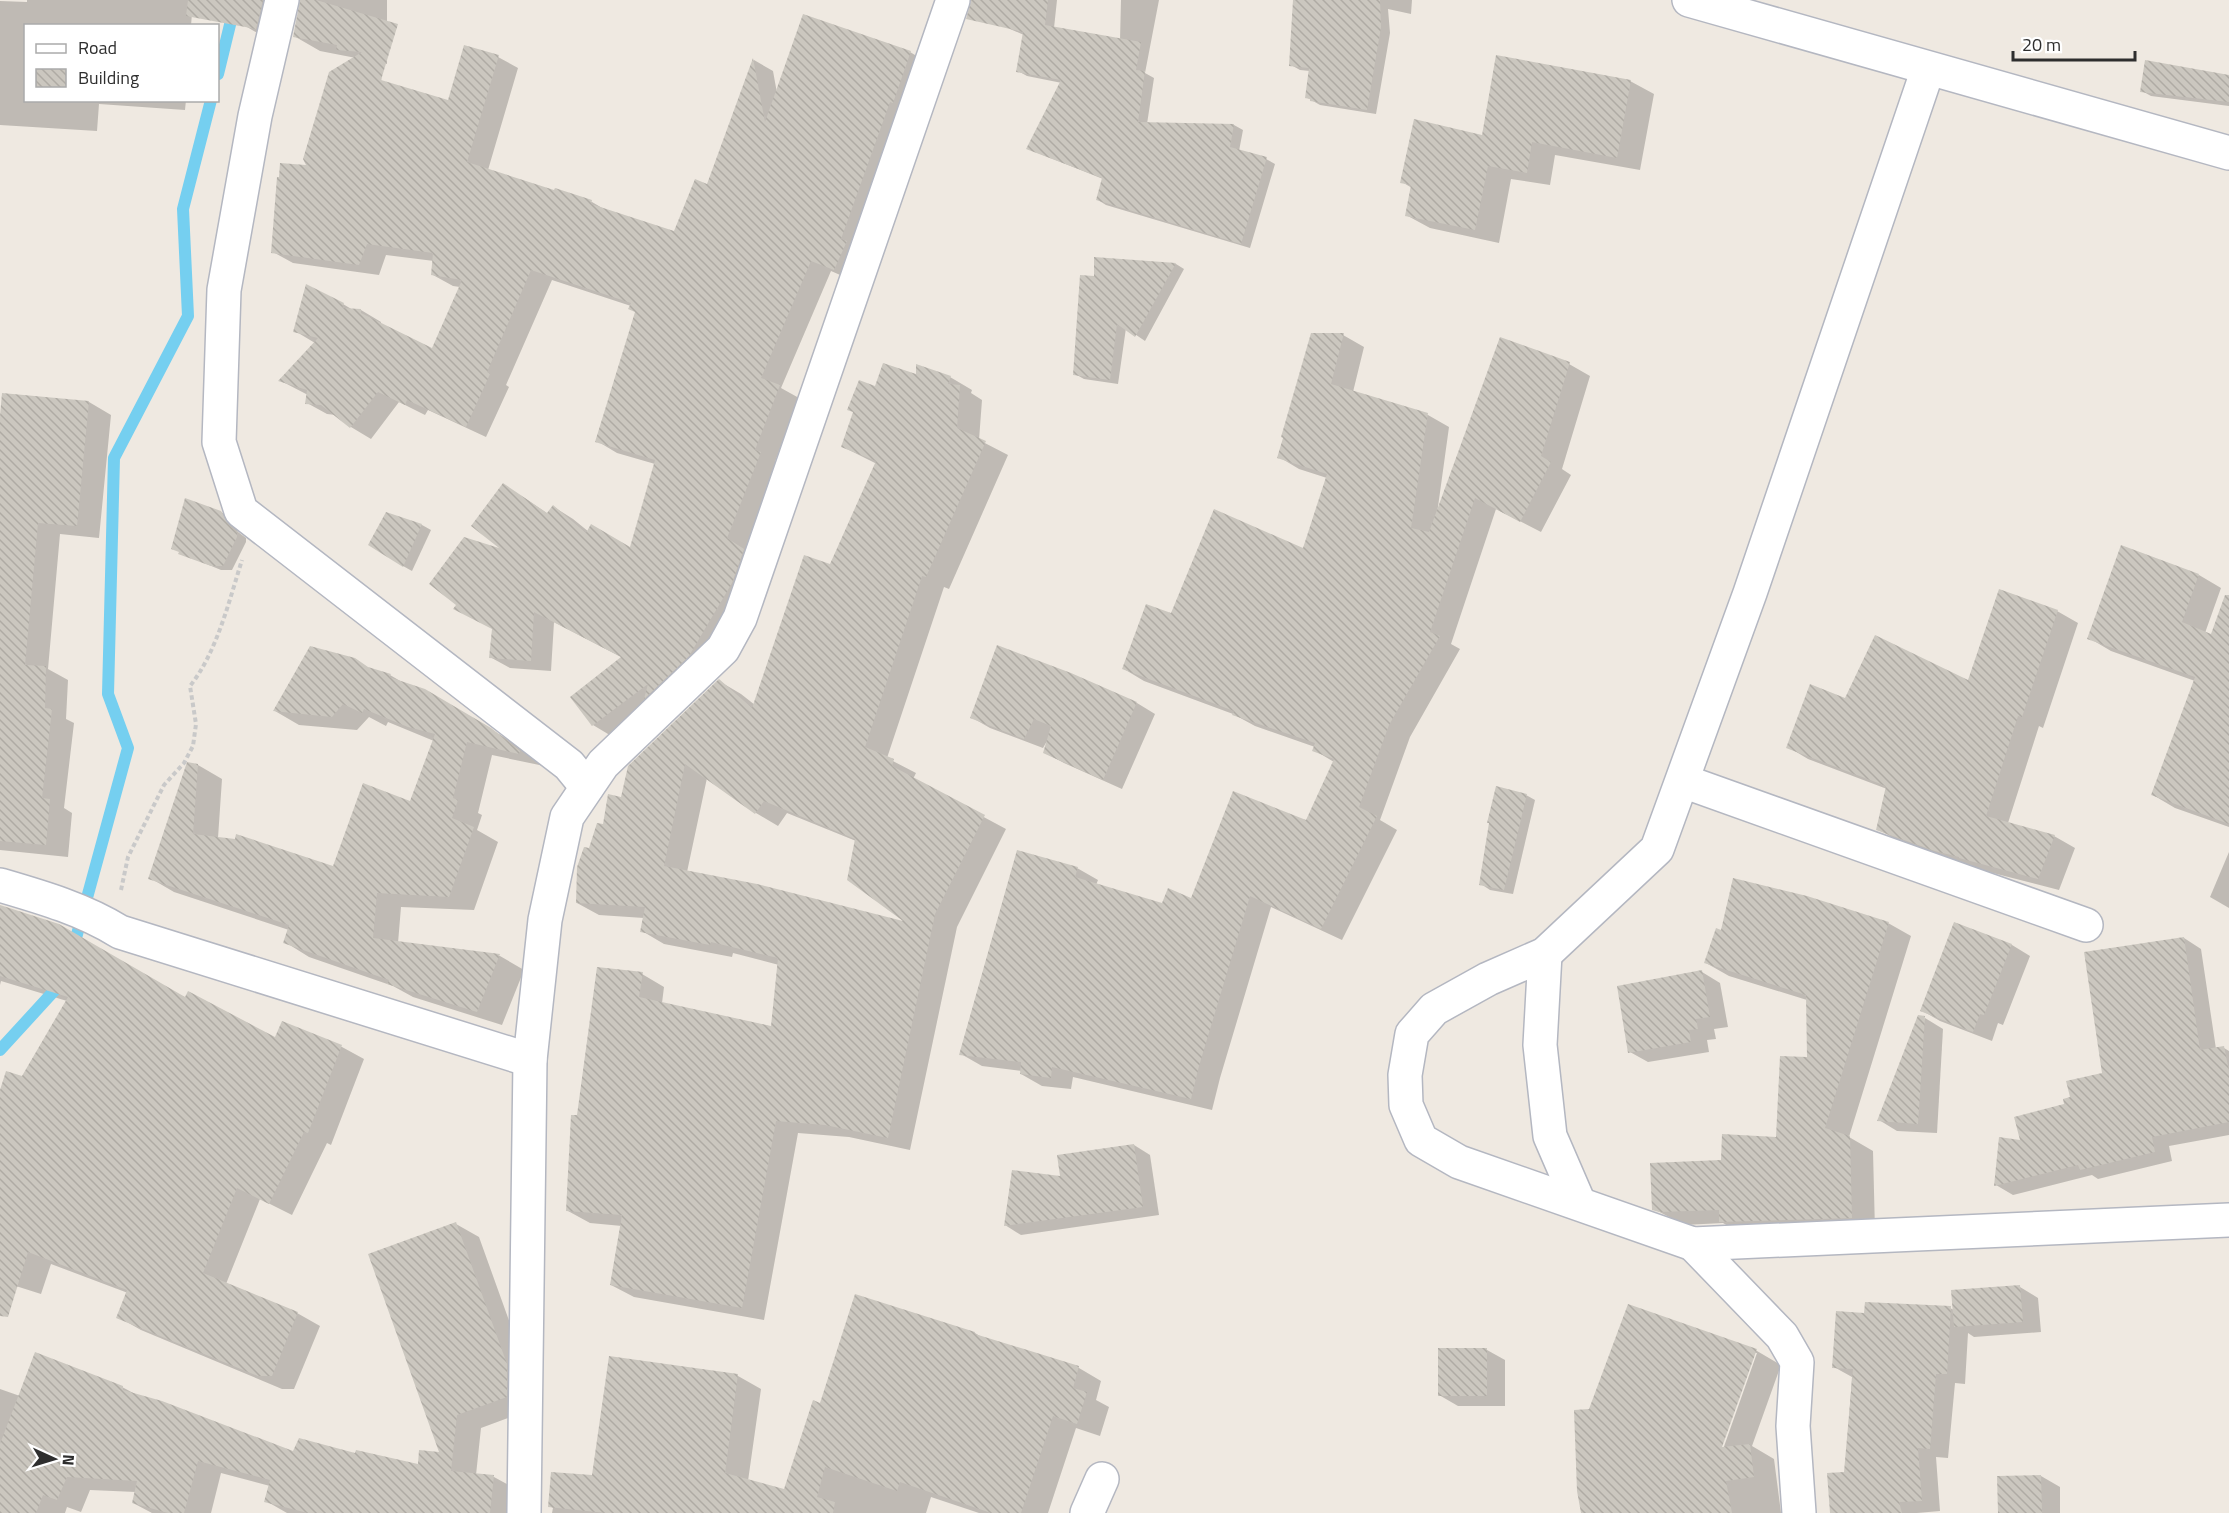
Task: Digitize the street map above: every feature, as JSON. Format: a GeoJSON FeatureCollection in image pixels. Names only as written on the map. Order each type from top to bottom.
{"type":"FeatureCollection","features":[{"type":"Feature","properties":{"kind":"street"},"geometry":{"type":"LineString","coordinates":[[282,0],[255,116],[224,290],[219,442],[241,511],[569,765],[587,787]]}},
{"type":"Feature","properties":{"kind":"street"},"geometry":{"type":"LineString","coordinates":[[524,1513],[530,1060],[545,920],[567,817],[603,764],[723,649],[740,618],[953,0]]}},
{"type":"Feature","properties":{"kind":"street"},"geometry":{"type":"LineString","coordinates":[[1689,0],[2229,153]]}},
{"type":"Feature","properties":{"kind":"street"},"geometry":{"type":"LineString","coordinates":[[1928,69],[1750,593],[1658,849],[1545,954],[1488,979],[1434,1009],[1412,1034],[1406,1075],[1406,1105],[1421,1140],[1459,1162],[1693,1244],[2229,1220]]}},
{"type":"Feature","properties":{"kind":"street"},"geometry":{"type":"LineString","coordinates":[[1683,781],[2086,925]]}},
{"type":"Feature","properties":{"kind":"street"},"geometry":{"type":"LineString","coordinates":[[0,885],[53,901],[112,928],[530,1060]]}},
{"type":"Feature","properties":{"kind":"street"},"geometry":{"type":"LineString","coordinates":[[1545,954],[1540,1045],[1550,1136],[1579,1203]]}},
{"type":"Feature","properties":{"kind":"street"},"geometry":{"type":"LineString","coordinates":[[1693,1244],[1782,1336],[1797,1362],[1793,1426],[1798,1513]]}},
{"type":"Feature","properties":{"kind":"street"},"geometry":{"type":"LineString","coordinates":[[1087,1513],[1102,1479]]}},
{"type":"Feature","properties":{"kind":"path"},"geometry":{"type":"LineString","coordinates":[[112,928],[128,857],[164,785],[184,763],[194,746],[196,724],[190,686],[198,676],[222,624],[244,553],[241,511]]}},
{"type":"Feature","properties":{"kind":"building"},"geometry":{"type":"Polygon","coordinates":[[[188,0],[263,0],[256,29],[186,16],[188,0]]]}},
{"type":"Feature","properties":{"kind":"building"},"geometry":{"type":"Polygon","coordinates":[[[300,0],[316,0],[398,24],[381,80],[448,100],[464,45],[499,55],[467,162],[592,200],[591,204],[674,231],[695,179],[707,184],[753,58],[765,122],[803,14],[911,51],[893,103],[890,102],[841,239],[847,241],[834,270],[811,261],[761,378],[780,385],[755,450],[761,452],[727,538],[744,549],[732,583],[689,656],[644,699],[648,684],[592,726],[570,697],[621,657],[534,612],[531,661],[489,658],[492,629],[453,609],[456,605],[429,584],[464,537],[499,548],[471,526],[503,483],[547,513],[553,505],[586,533],[591,524],[630,547],[655,460],[595,442],[635,312],[628,309],[631,303],[531,270],[487,372],[490,374],[466,427],[407,400],[405,405],[378,392],[350,428],[321,405],[305,404],[307,390],[278,381],[318,338],[293,332],[306,284],[344,303],[342,308],[361,309],[361,313],[432,348],[462,280],[431,275],[433,253],[367,244],[359,265],[271,253],[280,163],[306,165],[303,159],[329,72],[362,52],[336,50],[337,45],[293,37],[300,0]]]}},
{"type":"Feature","properties":{"kind":"building"},"geometry":{"type":"Polygon","coordinates":[[[971,0],[1048,0],[1045,25],[1141,42],[1136,70],[1145,71],[1138,122],[1234,124],[1230,147],[1267,157],[1241,244],[1096,200],[1102,178],[1026,149],[1061,80],[1016,72],[1023,32],[966,19],[971,0]]]}},
{"type":"Feature","properties":{"kind":"building"},"geometry":{"type":"Polygon","coordinates":[[[1293,0],[1380,0],[1381,27],[1367,110],[1310,101],[1305,98],[1309,68],[1289,66],[1293,0]]]}},
{"type":"Feature","properties":{"kind":"building"},"geometry":{"type":"Polygon","coordinates":[[[1496,55],[1631,80],[1617,158],[1532,142],[1527,173],[1488,166],[1475,230],[1405,216],[1411,185],[1400,183],[1414,119],[1482,135],[1496,55]]]}},
{"type":"Feature","properties":{"kind":"building"},"geometry":{"type":"Polygon","coordinates":[[[2145,60],[2229,75],[2229,102],[2140,92],[2145,60]]]}},
{"type":"Feature","properties":{"kind":"building"},"geometry":{"type":"Polygon","coordinates":[[[1094,257],[1176,263],[1135,337],[1117,324],[1110,380],[1073,375],[1080,275],[1094,276],[1094,257]]]}},
{"type":"Feature","properties":{"kind":"building"},"geometry":{"type":"Polygon","coordinates":[[[1311,333],[1344,333],[1331,384],[1428,413],[1411,528],[1429,532],[1500,337],[1570,362],[1541,456],[1551,462],[1520,522],[1475,498],[1430,632],[1440,636],[1389,725],[1359,807],[1377,816],[1321,929],[1250,896],[1191,1099],[1052,1067],[1051,1078],[1020,1074],[1021,1062],[959,1055],[1017,850],[1078,867],[1075,877],[1162,903],[1168,888],[1191,898],[1233,791],[1306,820],[1334,759],[1312,751],[1315,743],[1232,715],[1234,711],[1122,669],[1146,604],[1171,613],[1214,509],[1303,548],[1327,474],[1277,458],[1311,333]]]}},
{"type":"Feature","properties":{"kind":"building"},"geometry":{"type":"Polygon","coordinates":[[[883,363],[916,374],[916,364],[951,376],[948,384],[960,385],[957,428],[986,441],[926,577],[922,576],[865,747],[894,759],[892,766],[985,815],[935,914],[888,1138],[825,1125],[776,1121],[742,1308],[610,1285],[622,1215],[566,1211],[571,1115],[577,1115],[597,967],[643,972],[639,997],[771,1026],[778,958],[711,942],[710,945],[640,932],[645,907],[576,903],[577,867],[584,847],[589,848],[597,823],[603,824],[608,794],[621,797],[628,766],[719,679],[752,708],[804,555],[830,564],[876,461],[841,447],[853,412],[847,410],[859,380],[875,386],[883,363]],[[685,764],[664,866],[757,884],[903,921],[847,880],[855,839],[764,801],[755,814],[685,764]]]}},
{"type":"Feature","properties":{"kind":"building"},"geometry":{"type":"Polygon","coordinates":[[[2,393],[89,401],[77,526],[38,523],[25,665],[46,666],[45,708],[52,709],[42,798],[50,799],[46,845],[0,841],[0,416],[2,393]]]}},
{"type":"Feature","properties":{"kind":"building"},"geometry":{"type":"Polygon","coordinates":[[[185,498],[221,511],[229,525],[237,532],[237,537],[223,566],[211,566],[178,554],[179,552],[171,549],[185,498]]]}},
{"type":"Feature","properties":{"kind":"building"},"geometry":{"type":"Polygon","coordinates":[[[386,512],[422,524],[403,567],[368,545],[386,512]]]}},
{"type":"Feature","properties":{"kind":"building"},"geometry":{"type":"Polygon","coordinates":[[[2121,545],[2199,574],[2182,622],[2211,634],[2225,595],[2229,595],[2229,824],[2151,795],[2195,677],[2087,639],[2121,545]]]}},
{"type":"Feature","properties":{"kind":"building"},"geometry":{"type":"Polygon","coordinates":[[[1999,589],[2058,610],[2022,717],[2018,716],[1986,816],[2055,835],[2038,879],[1935,851],[1876,830],[1886,786],[1786,748],[1810,684],[1845,698],[1875,635],[1968,680],[1999,589]]]}},
{"type":"Feature","properties":{"kind":"building"},"geometry":{"type":"Polygon","coordinates":[[[997,645],[1071,673],[1137,702],[1103,780],[1043,753],[1051,726],[1034,719],[1024,739],[970,718],[997,645]]]}},
{"type":"Feature","properties":{"kind":"building"},"geometry":{"type":"Polygon","coordinates":[[[310,646],[355,658],[368,667],[391,674],[389,677],[425,689],[491,728],[520,751],[519,754],[467,742],[453,798],[458,800],[452,818],[474,827],[449,897],[377,893],[373,938],[500,954],[477,1012],[387,984],[389,980],[283,943],[289,925],[148,879],[187,762],[198,764],[193,834],[235,839],[236,834],[333,866],[363,783],[410,801],[435,734],[408,727],[364,709],[362,713],[343,704],[332,717],[273,711],[310,646]]]}},
{"type":"Feature","properties":{"kind":"building"},"geometry":{"type":"Polygon","coordinates":[[[1496,786],[1527,794],[1504,890],[1479,885],[1489,823],[1487,823],[1496,786]]]}},
{"type":"Feature","properties":{"kind":"building"},"geometry":{"type":"Polygon","coordinates":[[[1733,878],[1807,896],[1889,922],[1825,1128],[1850,1136],[1852,1218],[1719,1222],[1719,1210],[1659,1212],[1652,1210],[1650,1163],[1721,1160],[1722,1134],[1776,1137],[1780,1056],[1807,1057],[1806,995],[1704,963],[1716,928],[1721,930],[1733,878]]]}},
{"type":"Feature","properties":{"kind":"building"},"geometry":{"type":"Polygon","coordinates":[[[0,905],[59,924],[185,997],[188,991],[275,1037],[282,1021],[342,1045],[308,1133],[304,1132],[269,1204],[237,1188],[203,1273],[298,1312],[272,1376],[258,1376],[116,1318],[127,1290],[28,1252],[8,1317],[0,1316],[0,1090],[6,1071],[22,1076],[68,997],[0,976],[0,905]]]}},
{"type":"Feature","properties":{"kind":"building"},"geometry":{"type":"Polygon","coordinates":[[[1954,922],[2012,944],[1984,1015],[1980,1014],[1973,1032],[1920,1011],[1954,922]]]}},
{"type":"Feature","properties":{"kind":"building"},"geometry":{"type":"Polygon","coordinates":[[[2184,937],[2200,1050],[2224,1046],[2229,1071],[2229,1122],[2152,1137],[2155,1152],[2080,1170],[2078,1165],[1994,1186],[1999,1137],[2020,1140],[2014,1117],[2064,1104],[2063,1099],[2070,1097],[2066,1081],[2102,1073],[2084,952],[2184,937]]]}},
{"type":"Feature","properties":{"kind":"building"},"geometry":{"type":"Polygon","coordinates":[[[1702,970],[1710,1017],[1696,1019],[1698,1029],[1689,1030],[1691,1042],[1628,1053],[1617,986],[1702,970]]]}},
{"type":"Feature","properties":{"kind":"building"},"geometry":{"type":"Polygon","coordinates":[[[1918,1015],[1925,1016],[1918,1124],[1877,1121],[1918,1015]]]}},
{"type":"Feature","properties":{"kind":"building"},"geometry":{"type":"Polygon","coordinates":[[[1134,1144],[1143,1207],[1004,1226],[1012,1170],[1060,1176],[1057,1155],[1134,1144]]]}},
{"type":"Feature","properties":{"kind":"building"},"geometry":{"type":"Polygon","coordinates":[[[456,1222],[507,1364],[507,1397],[457,1415],[451,1471],[494,1475],[490,1513],[308,1513],[264,1502],[270,1480],[198,1461],[184,1513],[168,1513],[132,1503],[137,1481],[67,1477],[57,1500],[43,1495],[36,1513],[0,1513],[0,1444],[35,1352],[123,1386],[123,1390],[162,1401],[293,1451],[299,1438],[355,1453],[356,1450],[418,1464],[419,1450],[439,1452],[368,1254],[456,1222]]]}},
{"type":"Feature","properties":{"kind":"building"},"geometry":{"type":"Polygon","coordinates":[[[2020,1285],[2023,1322],[1954,1327],[1951,1290],[2020,1285]]]}},
{"type":"Feature","properties":{"kind":"building"},"geometry":{"type":"Polygon","coordinates":[[[855,1294],[1079,1366],[1073,1388],[1087,1392],[1077,1424],[1053,1416],[1021,1513],[991,1513],[900,1482],[897,1491],[825,1467],[817,1497],[835,1502],[833,1513],[606,1513],[548,1507],[551,1472],[592,1475],[609,1356],[738,1374],[725,1473],[784,1489],[813,1400],[820,1403],[855,1294]]]}},
{"type":"Feature","properties":{"kind":"building"},"geometry":{"type":"Polygon","coordinates":[[[1865,1302],[1951,1306],[1947,1374],[1936,1374],[1930,1449],[1918,1448],[1922,1501],[1899,1502],[1902,1513],[1830,1513],[1827,1473],[1844,1472],[1853,1369],[1832,1368],[1836,1311],[1864,1313],[1865,1302]]]}},
{"type":"Feature","properties":{"kind":"building"},"geometry":{"type":"Polygon","coordinates":[[[1628,1304],[1757,1349],[1722,1447],[1750,1444],[1754,1477],[1726,1481],[1732,1513],[1581,1513],[1577,1491],[1574,1410],[1589,1409],[1628,1304]]]}},
{"type":"Feature","properties":{"kind":"building"},"geometry":{"type":"Polygon","coordinates":[[[1438,1348],[1487,1348],[1487,1396],[1438,1396],[1438,1348]]]}},
{"type":"Feature","properties":{"kind":"building"},"geometry":{"type":"Polygon","coordinates":[[[2041,1475],[2042,1513],[1998,1513],[1997,1476],[2041,1475]]]}},
{"type":"Feature","properties":{"kind":"waterway"},"geometry":{"type":"LineString","coordinates":[[219,70],[236,0]]}},
{"type":"Feature","properties":{"kind":"waterway"},"geometry":{"type":"LineString","coordinates":[[73,949],[128,748],[108,694],[114,458],[188,316],[183,209],[210,102]]}},
{"type":"Feature","properties":{"kind":"waterway"},"geometry":{"type":"LineString","coordinates":[[0,1050],[64,980]]}}]}
